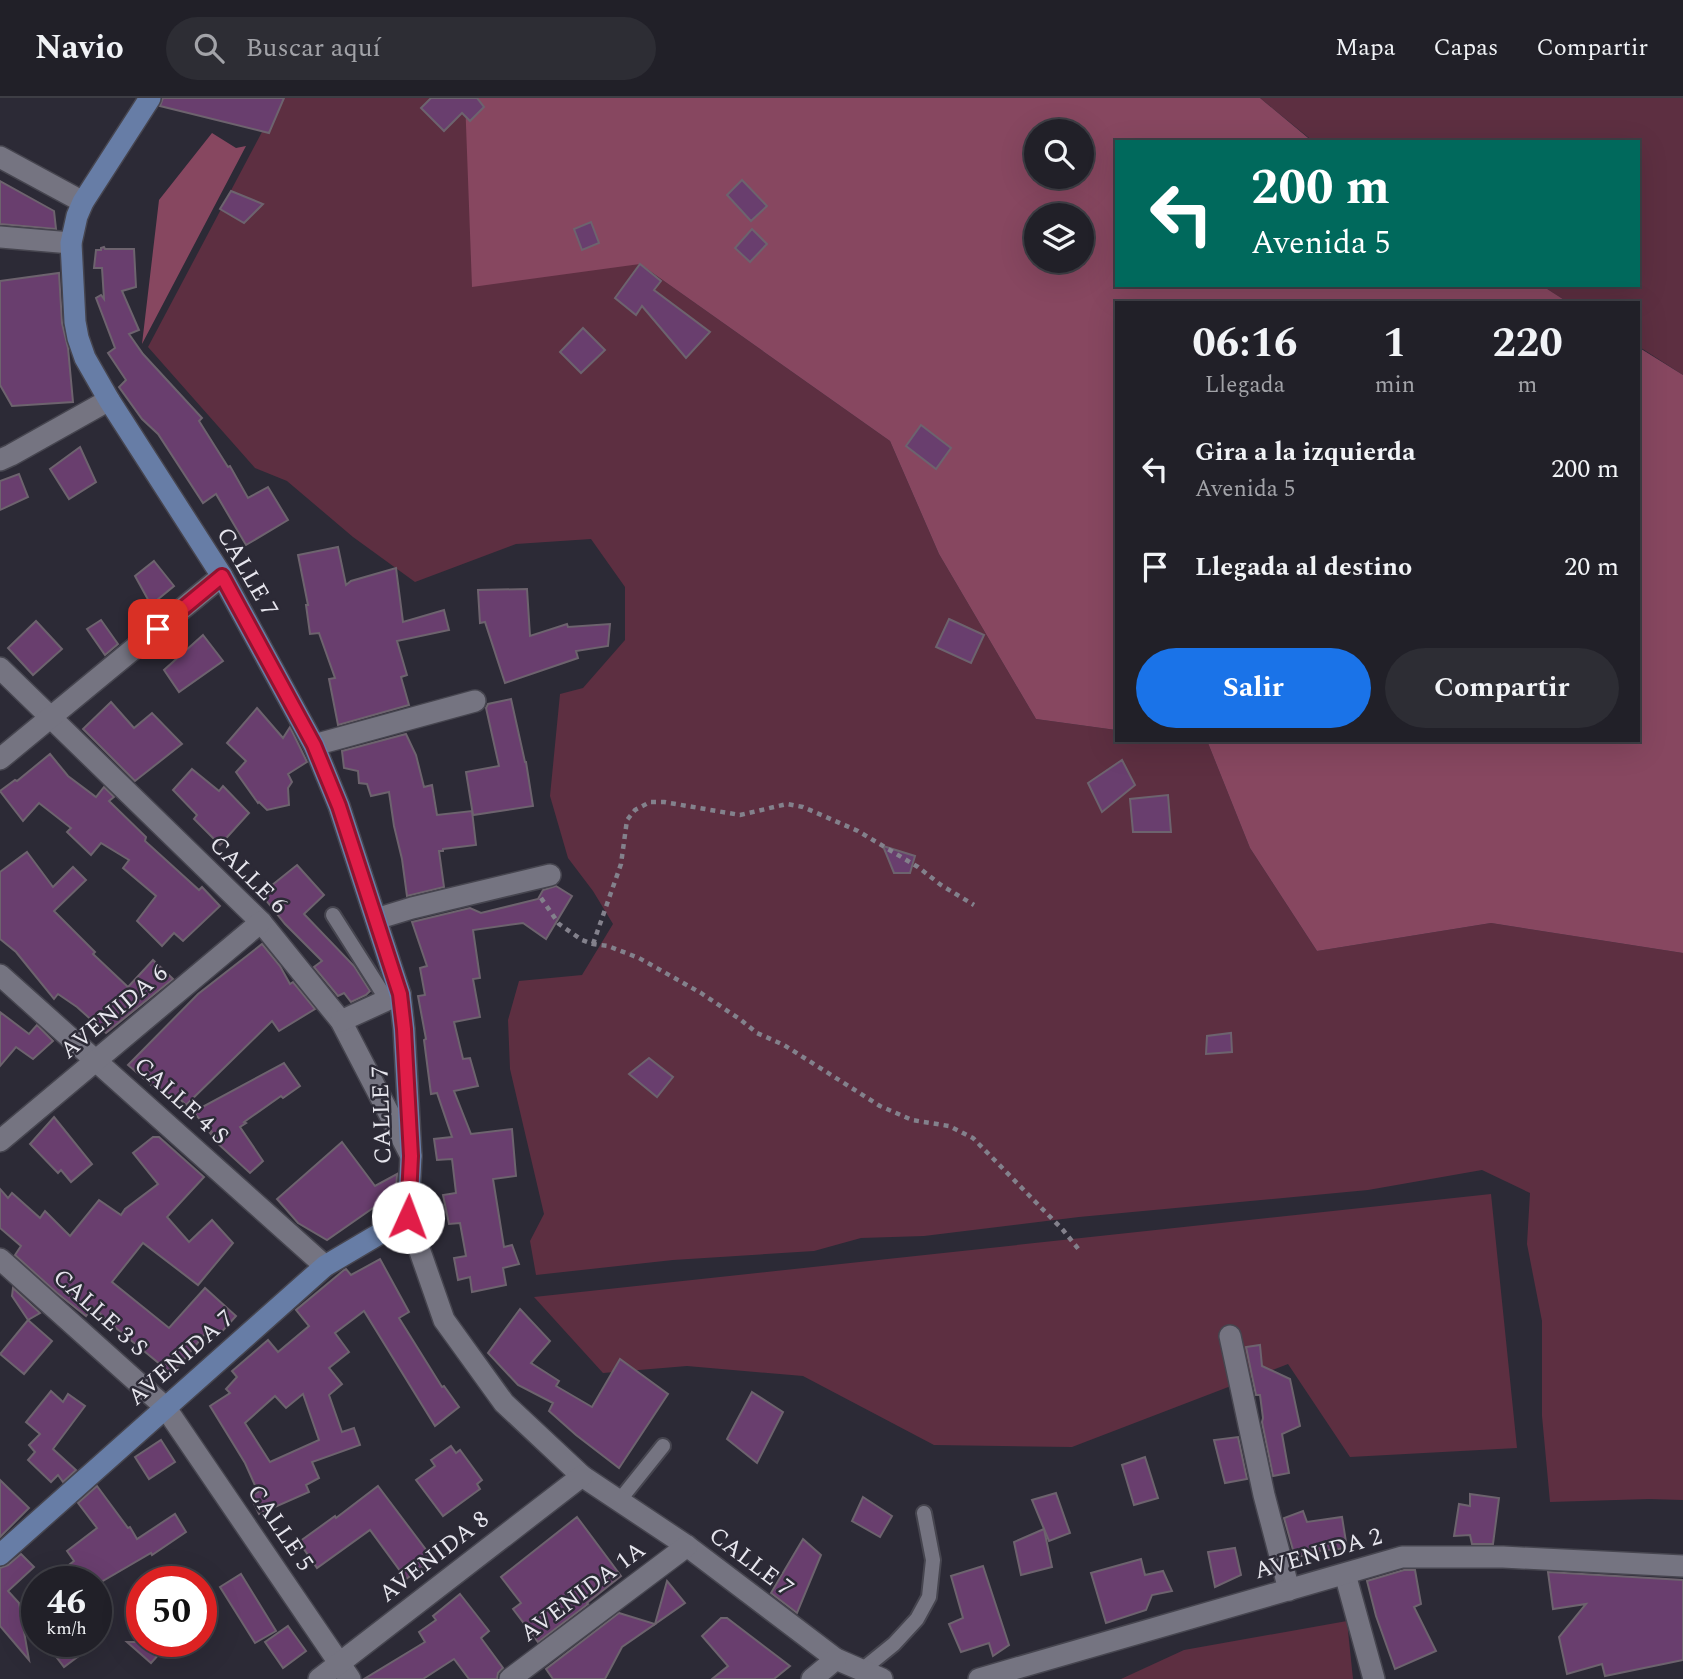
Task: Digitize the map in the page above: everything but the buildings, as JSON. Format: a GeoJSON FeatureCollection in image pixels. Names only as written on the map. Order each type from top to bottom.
{"type":"FeatureCollection","features":[{"type":"Feature","properties":{"kind":"main road","name":"CALLE 7"},"geometry":{"type":"LineString","coordinates":[[149,98],[83,202],[77,216],[71,243],[74,313],[78,338],[85,358],[109,400],[222,576],[314,745],[339,806],[376,919],[404,1029],[411,1156],[408,1217]]}},
{"type":"Feature","properties":{"kind":"main road","name":"AVENIDA 7"},"geometry":{"type":"LineString","coordinates":[[1,1553],[326,1266],[408,1217]]}},
{"type":"Feature","properties":{"kind":"street"},"geometry":{"type":"LineString","coordinates":[[0,157],[83,202]]}},
{"type":"Feature","properties":{"kind":"street"},"geometry":{"type":"LineString","coordinates":[[0,237],[71,243]]}},
{"type":"Feature","properties":{"kind":"street"},"geometry":{"type":"LineString","coordinates":[[0,460],[109,400]]}},
{"type":"Feature","properties":{"kind":"street"},"geometry":{"type":"LineString","coordinates":[[0,759],[222,576]]}},
{"type":"Feature","properties":{"kind":"street","name":"CALLE 6"},"geometry":{"type":"LineString","coordinates":[[0,668],[261,922],[341,1021],[411,1156]]}},
{"type":"Feature","properties":{"kind":"street"},"geometry":{"type":"LineString","coordinates":[[314,745],[475,701]]}},
{"type":"Feature","properties":{"kind":"street"},"geometry":{"type":"LineString","coordinates":[[376,919],[550,875]]}},
{"type":"Feature","properties":{"kind":"street","name":"AVENIDA 6"},"geometry":{"type":"LineString","coordinates":[[0,1141],[261,922]]}},
{"type":"Feature","properties":{"kind":"street","name":"CALLE 4 S"},"geometry":{"type":"LineString","coordinates":[[0,975],[326,1266]]}},
{"type":"Feature","properties":{"kind":"street"},"geometry":{"type":"LineString","coordinates":[[341,1021],[394,997]]}},
{"type":"Feature","properties":{"kind":"street","name":"CALLE 7"},"geometry":{"type":"LineString","coordinates":[[408,1217],[444,1320],[504,1403],[582,1476],[687,1546],[836,1659],[882,1679]]}},
{"type":"Feature","properties":{"kind":"street","name":"CALLE 3 S"},"geometry":{"type":"LineString","coordinates":[[0,1259],[165,1406]]}},
{"type":"Feature","properties":{"kind":"street"},"geometry":{"type":"LineString","coordinates":[[1230,1336],[1264,1495],[1289,1590]]}},
{"type":"Feature","properties":{"kind":"street","name":"CALLE 5"},"geometry":{"type":"LineString","coordinates":[[165,1406],[345,1671]]}},
{"type":"Feature","properties":{"kind":"street","name":"AVENIDA 8"},"geometry":{"type":"LineString","coordinates":[[319,1679],[345,1671],[582,1476]]}},
{"type":"Feature","properties":{"kind":"street","name":"AVENIDA 1A"},"geometry":{"type":"LineString","coordinates":[[510,1679],[687,1546]]}},
{"type":"Feature","properties":{"kind":"street","name":"AVENIDA 2"},"geometry":{"type":"LineString","coordinates":[[979,1679],[1007,1675],[1402,1557],[1503,1557],[1683,1566]]}},
{"type":"Feature","properties":{"kind":"street"},"geometry":{"type":"LineString","coordinates":[[1345,1574],[1374,1679]]}},
{"type":"Feature","properties":{"kind":"street"},"geometry":{"type":"LineString","coordinates":[[812,1679],[836,1659]]}},
{"type":"Feature","properties":{"kind":"lane"},"geometry":{"type":"LineString","coordinates":[[333,915],[394,997]]}},
{"type":"Feature","properties":{"kind":"lane"},"geometry":{"type":"LineString","coordinates":[[619,1501],[663,1446]]}},
{"type":"Feature","properties":{"kind":"lane"},"geometry":{"type":"LineString","coordinates":[[862,1670],[894,1644],[917,1619],[929,1597],[933,1560],[924,1514]]}},
{"type":"Feature","properties":{"kind":"path"},"geometry":{"type":"LineString","coordinates":[[593,944],[621,864],[627,820],[635,810],[650,802],[740,815],[787,804],[803,807],[858,831],[974,905]]}},
{"type":"Feature","properties":{"kind":"path"},"geometry":{"type":"LineString","coordinates":[[528,880],[559,924],[582,940],[608,946],[639,958],[691,987],[757,1033],[784,1045],[880,1106],[912,1121],[949,1126],[973,1138],[1080,1251]]}},
{"type":"Feature","properties":{"kind":"shaded area"},"geometry":{"type":"Polygon","coordinates":[[[280,98],[465,98],[640,264],[890,441],[939,554],[1036,719],[1115,730],[1115,742],[1208,743],[1250,848],[1317,951],[1491,923],[1683,953],[1683,1500],[1550,1502],[1542,1416],[1542,1321],[1527,1244],[1530,1193],[1482,1170],[1368,1190],[1079,1217],[924,1236],[861,1238],[814,1251],[673,1260],[536,1275],[530,1241],[544,1214],[510,1069],[508,1020],[519,981],[582,975],[613,924],[568,858],[550,796],[560,694],[583,688],[625,640],[625,587],[591,539],[516,544],[415,582],[353,537],[287,481],[255,468],[148,347],[280,98]]]}},
{"type":"Feature","properties":{"kind":"shaded area"},"geometry":{"type":"Polygon","coordinates":[[[465,98],[1260,98],[1311,140],[1115,140],[1115,287],[1544,287],[1566,301],[1115,301],[1115,730],[1036,719],[939,554],[890,441],[640,264],[472,287],[465,98]]]}},
{"type":"Feature","properties":{"kind":"shaded area"},"geometry":{"type":"Polygon","coordinates":[[[1260,98],[1683,98],[1683,375],[1640,347],[1640,301],[1566,301],[1544,287],[1640,287],[1640,140],[1312,140],[1260,98]]]}},
{"type":"Feature","properties":{"kind":"shaded area"},"geometry":{"type":"Polygon","coordinates":[[[212,133],[236,148],[246,146],[142,344],[159,200],[212,133]]]}},
{"type":"Feature","properties":{"kind":"shaded area"},"geometry":{"type":"Polygon","coordinates":[[[1640,348],[1683,375],[1683,953],[1491,923],[1317,951],[1250,848],[1208,743],[1202,742],[1640,742],[1640,348]]]}},
{"type":"Feature","properties":{"kind":"shaded area"},"geometry":{"type":"Polygon","coordinates":[[[1491,1194],[1517,1448],[1350,1457],[1288,1364],[1072,1447],[934,1445],[803,1376],[687,1366],[603,1373],[534,1297],[1491,1194]]]}},
{"type":"Feature","properties":{"kind":"shaded area"},"geometry":{"type":"Polygon","coordinates":[[[1347,1621],[1353,1679],[1121,1679],[1184,1650],[1347,1621]]]}},
{"type":"Feature","properties":{"kind":"route"},"geometry":{"type":"LineString","coordinates":[[158,629],[222,576],[314,745],[339,806],[400,994],[411,1156],[408,1217]]}}]}
